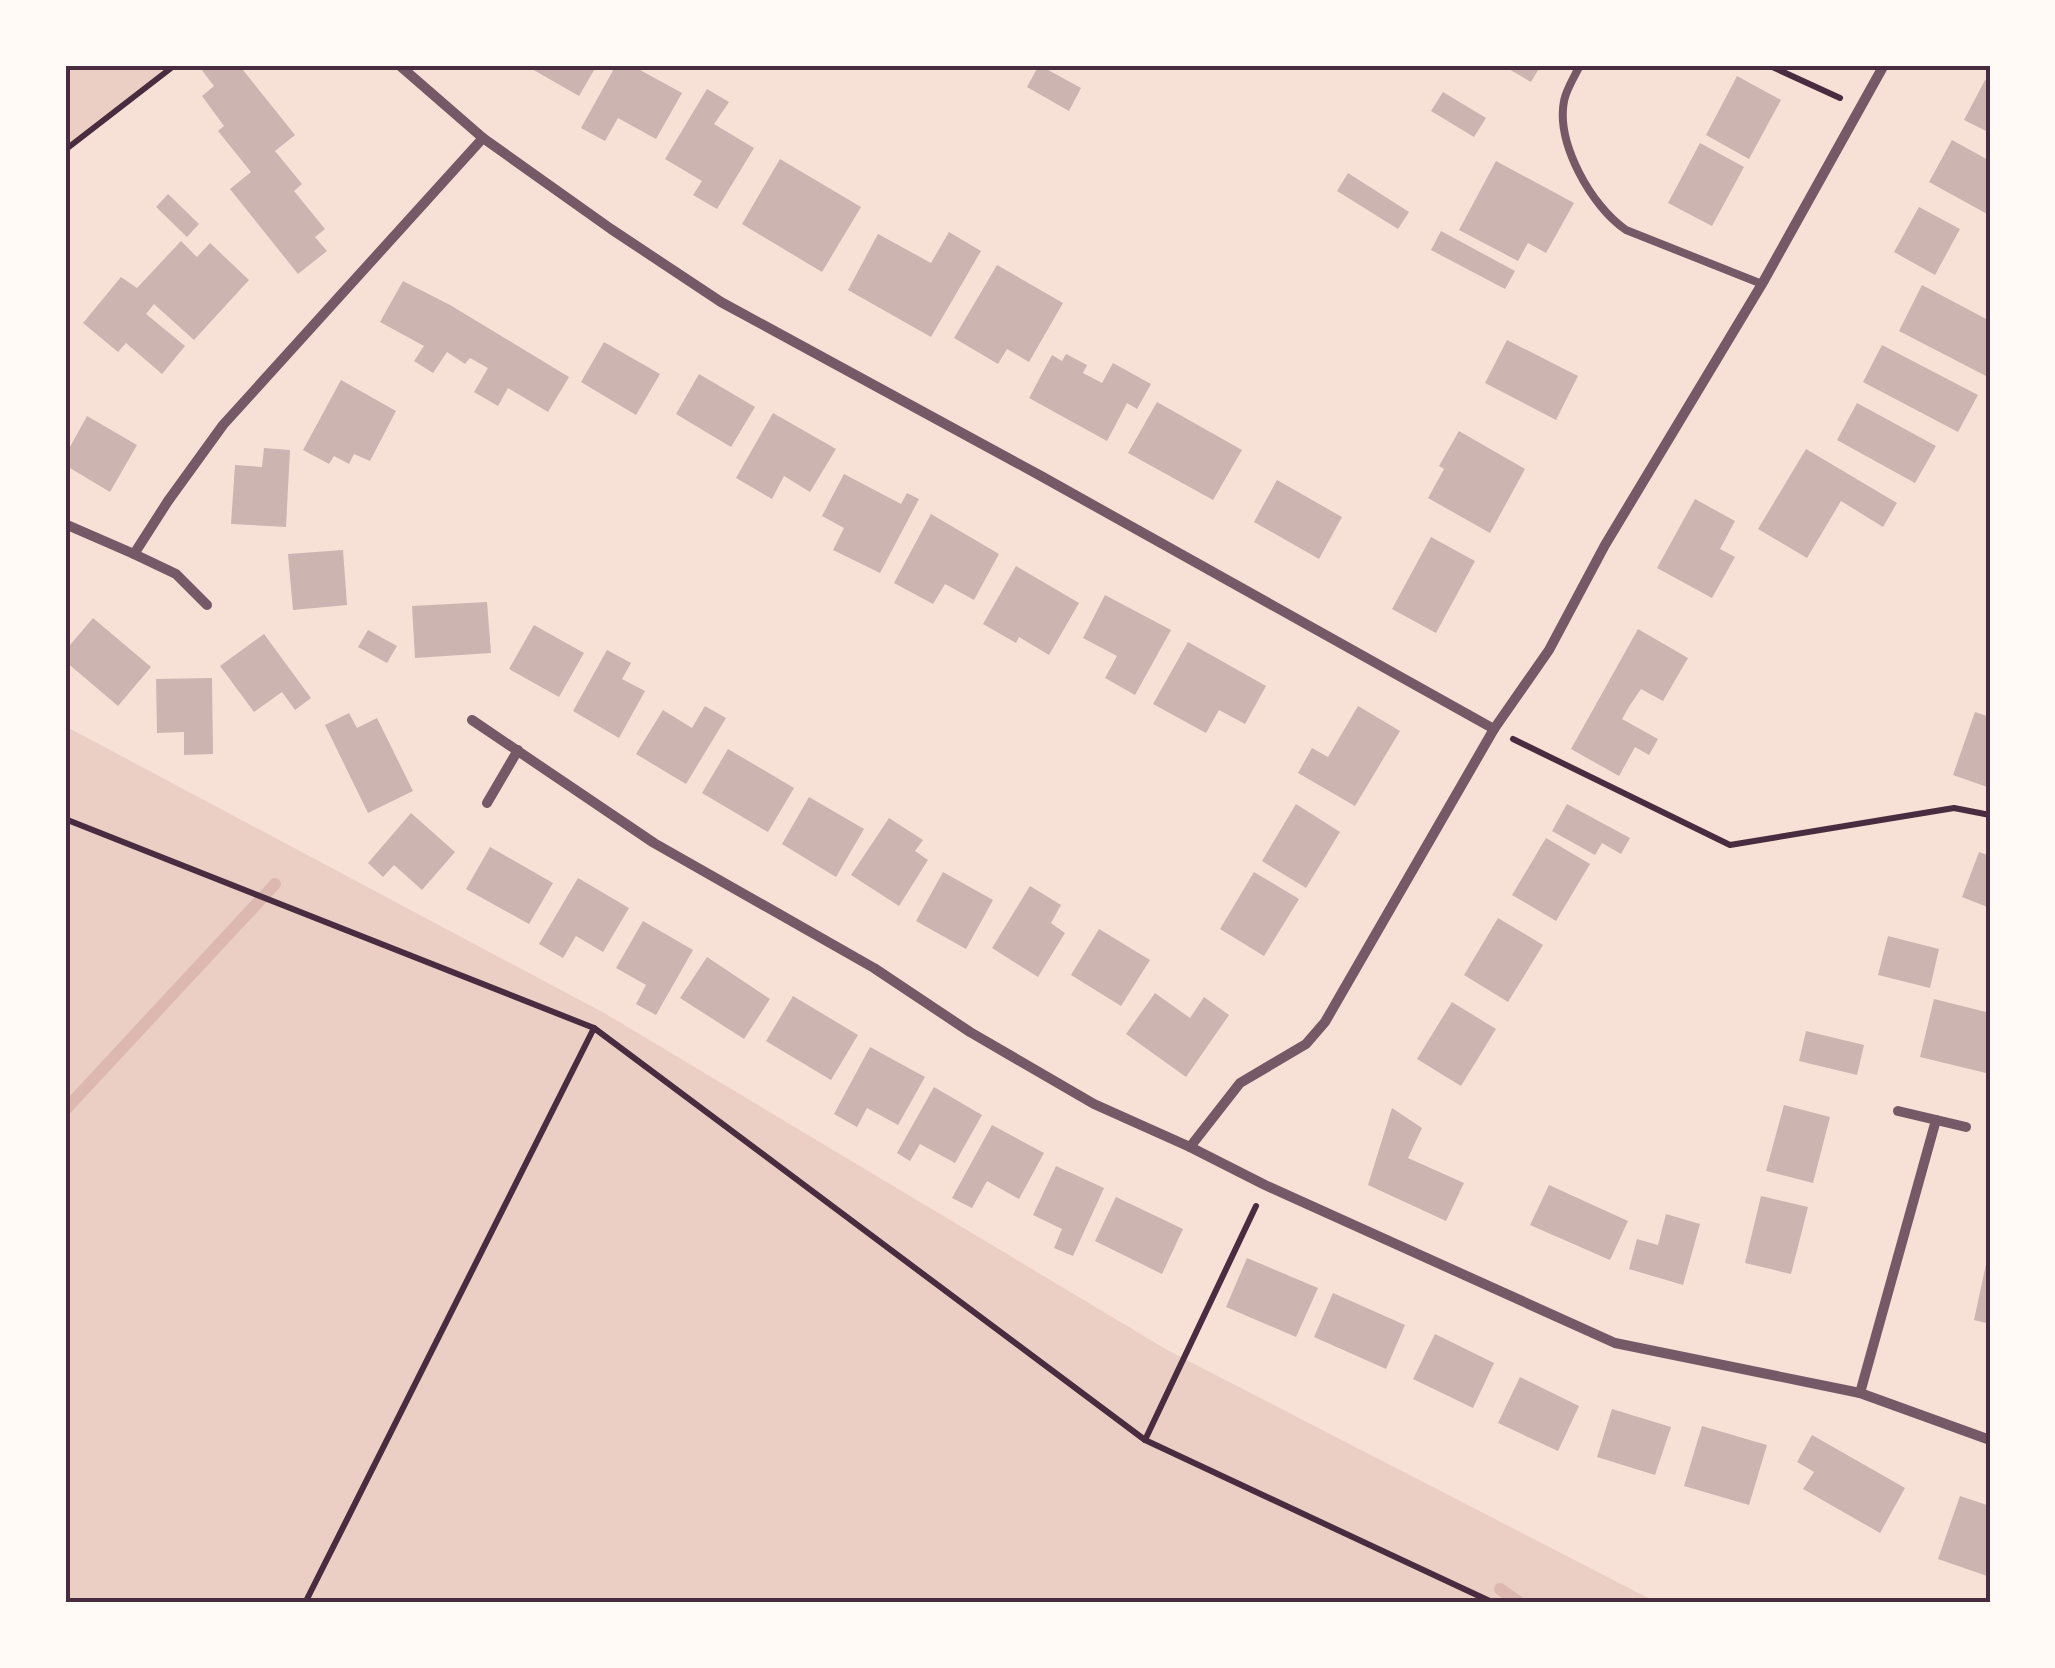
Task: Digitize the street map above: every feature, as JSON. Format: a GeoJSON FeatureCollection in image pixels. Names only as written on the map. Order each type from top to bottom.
{"type":"FeatureCollection","features":[{"type":"Feature","properties":{"kind":"street"},"geometry":{"type":"LineString","coordinates":[[399,65],[483,138],[722,302],[1494,729]]}},
{"type":"Feature","properties":{"kind":"street"},"geometry":{"type":"LineString","coordinates":[[1190,1147],[1240,1083],[1306,1044],[1325,1022],[1494,729],[1549,650],[1605,545],[1762,284],[1884,65]]}},
{"type":"Feature","properties":{"kind":"street"},"geometry":{"type":"LineString","coordinates":[[134,554],[223,424],[483,138]]}},
{"type":"Feature","properties":{"kind":"street"},"geometry":{"type":"LineString","coordinates":[[65,524],[176,574],[207,605]]}},
{"type":"Feature","properties":{"kind":"street"},"geometry":{"type":"LineString","coordinates":[[472,720],[654,843],[874,968],[986,1041],[1094,1104],[1266,1186],[1615,1343],[1860,1393],[1990,1440]]}},
{"type":"Feature","properties":{"kind":"street"},"geometry":{"type":"LineString","coordinates":[[486,803],[518,750]]}},
{"type":"Feature","properties":{"kind":"street"},"geometry":{"type":"LineString","coordinates":[[1898,1110],[1966,1127]]}},
{"type":"Feature","properties":{"kind":"street"},"geometry":{"type":"LineString","coordinates":[[1860,1393],[1936,1120]]}},
{"type":"Feature","properties":{"kind":"lane"},"geometry":{"type":"LineString","coordinates":[[1580,65],[1564,98],[1565,135],[1571,158],[1616,223],[1762,284]]}},
{"type":"Feature","properties":{"kind":"path"},"geometry":{"type":"LineString","coordinates":[[65,150],[175,65]]}},
{"type":"Feature","properties":{"kind":"path"},"geometry":{"type":"LineString","coordinates":[[1768,65],[1861,108]]}},
{"type":"Feature","properties":{"kind":"path"},"geometry":{"type":"LineString","coordinates":[[1494,729],[1730,845],[1954,808],[1990,815]]}},
{"type":"Feature","properties":{"kind":"path"},"geometry":{"type":"LineString","coordinates":[[65,819],[594,1028],[1145,1440],[1494,1603]]}},
{"type":"Feature","properties":{"kind":"path"},"geometry":{"type":"LineString","coordinates":[[305,1603],[594,1028]]}},
{"type":"Feature","properties":{"kind":"path"},"geometry":{"type":"LineString","coordinates":[[1145,1440],[1266,1186]]}},
{"type":"Feature","properties":{"kind":"shaded area"},"geometry":{"type":"Polygon","coordinates":[[[65,65],[170,65],[65,149],[65,65]]]}},
{"type":"Feature","properties":{"kind":"shaded area"},"geometry":{"type":"Polygon","coordinates":[[[65,726],[606,1014],[1169,1351],[1658,1603],[65,1603],[65,726]]]}},
{"type":"Feature","properties":{"kind":"building"},"geometry":{"type":"Polygon","coordinates":[[[206,65],[239,65],[295,135],[275,151],[302,184],[294,191],[325,229],[315,237],[327,251],[298,274],[230,189],[251,172],[218,131],[224,126],[202,96],[214,86],[201,69],[206,65]]]}},
{"type":"Feature","properties":{"kind":"building"},"geometry":{"type":"Polygon","coordinates":[[[525,65],[597,65],[579,96],[525,65]]]}},
{"type":"Feature","properties":{"kind":"building"},"geometry":{"type":"Polygon","coordinates":[[[616,65],[631,65],[682,93],[656,139],[618,118],[605,141],[581,128],[616,65]]]}},
{"type":"Feature","properties":{"kind":"building"},"geometry":{"type":"Polygon","coordinates":[[[1039,65],[1081,88],[1069,111],[1027,87],[1039,65]]]}},
{"type":"Feature","properties":{"kind":"building"},"geometry":{"type":"Polygon","coordinates":[[[1502,65],[1541,65],[1531,82],[1502,65]]]}},
{"type":"Feature","properties":{"kind":"building"},"geometry":{"type":"Polygon","coordinates":[[[1737,76],[1781,100],[1749,159],[1706,135],[1737,76]]]}},
{"type":"Feature","properties":{"kind":"building"},"geometry":{"type":"Polygon","coordinates":[[[1985,80],[1990,83],[1990,133],[1964,120],[1985,80]]]}},
{"type":"Feature","properties":{"kind":"building"},"geometry":{"type":"Polygon","coordinates":[[[707,89],[729,102],[714,124],[754,148],[717,209],[693,195],[702,181],[665,159],[707,89]]]}},
{"type":"Feature","properties":{"kind":"building"},"geometry":{"type":"Polygon","coordinates":[[[1443,92],[1486,118],[1474,137],[1431,111],[1443,92]]]}},
{"type":"Feature","properties":{"kind":"building"},"geometry":{"type":"Polygon","coordinates":[[[1952,140],[1990,161],[1989,215],[1929,182],[1952,140]]]}},
{"type":"Feature","properties":{"kind":"building"},"geometry":{"type":"Polygon","coordinates":[[[1700,143],[1744,167],[1712,226],[1668,203],[1700,143]]]}},
{"type":"Feature","properties":{"kind":"building"},"geometry":{"type":"Polygon","coordinates":[[[780,159],[861,207],[822,272],[742,224],[780,159]]]}},
{"type":"Feature","properties":{"kind":"building"},"geometry":{"type":"Polygon","coordinates":[[[1496,161],[1574,203],[1546,253],[1528,243],[1518,261],[1459,230],[1496,161]]]}},
{"type":"Feature","properties":{"kind":"building"},"geometry":{"type":"Polygon","coordinates":[[[1348,173],[1409,212],[1398,229],[1337,191],[1348,173]]]}},
{"type":"Feature","properties":{"kind":"building"},"geometry":{"type":"Polygon","coordinates":[[[168,194],[199,224],[187,237],[156,207],[168,194]]]}},
{"type":"Feature","properties":{"kind":"building"},"geometry":{"type":"Polygon","coordinates":[[[1919,207],[1960,229],[1935,275],[1894,252],[1919,207]]]}},
{"type":"Feature","properties":{"kind":"building"},"geometry":{"type":"Polygon","coordinates":[[[1441,231],[1515,271],[1505,289],[1431,250],[1441,231]]]}},
{"type":"Feature","properties":{"kind":"building"},"geometry":{"type":"Polygon","coordinates":[[[949,232],[981,251],[931,337],[848,290],[878,234],[931,263],[949,232]]]}},
{"type":"Feature","properties":{"kind":"building"},"geometry":{"type":"Polygon","coordinates":[[[181,241],[197,257],[210,243],[249,280],[194,340],[154,304],[146,314],[185,346],[162,374],[126,343],[118,352],[83,323],[121,277],[137,288],[181,241]]]}},
{"type":"Feature","properties":{"kind":"building"},"geometry":{"type":"Polygon","coordinates":[[[997,265],[1063,303],[1029,362],[1007,349],[998,364],[954,338],[997,265]]]}},
{"type":"Feature","properties":{"kind":"building"},"geometry":{"type":"Polygon","coordinates":[[[403,281],[569,377],[548,412],[508,388],[498,406],[474,392],[488,368],[470,358],[465,364],[447,352],[433,373],[414,361],[424,346],[380,322],[403,281]]]}},
{"type":"Feature","properties":{"kind":"building"},"geometry":{"type":"Polygon","coordinates":[[[1922,285],[1990,321],[1990,368],[1986,376],[1899,331],[1922,285]]]}},
{"type":"Feature","properties":{"kind":"building"},"geometry":{"type":"Polygon","coordinates":[[[1507,340],[1578,376],[1556,420],[1485,383],[1507,340]]]}},
{"type":"Feature","properties":{"kind":"building"},"geometry":{"type":"Polygon","coordinates":[[[604,342],[660,374],[636,415],[581,382],[604,342]]]}},
{"type":"Feature","properties":{"kind":"building"},"geometry":{"type":"Polygon","coordinates":[[[1882,345],[1978,395],[1958,432],[1863,382],[1882,345]]]}},
{"type":"Feature","properties":{"kind":"building"},"geometry":{"type":"Polygon","coordinates":[[[1066,354],[1087,365],[1083,373],[1102,383],[1113,363],[1151,384],[1137,409],[1127,403],[1107,441],[1029,398],[1052,355],[1062,361],[1066,354]]]}},
{"type":"Feature","properties":{"kind":"building"},"geometry":{"type":"Polygon","coordinates":[[[699,374],[755,407],[731,447],[676,414],[699,374]]]}},
{"type":"Feature","properties":{"kind":"building"},"geometry":{"type":"Polygon","coordinates":[[[341,380],[396,411],[370,461],[354,454],[349,464],[334,456],[329,464],[303,450],[341,380]]]}},
{"type":"Feature","properties":{"kind":"building"},"geometry":{"type":"Polygon","coordinates":[[[1157,402],[1242,450],[1213,500],[1128,453],[1157,402]]]}},
{"type":"Feature","properties":{"kind":"building"},"geometry":{"type":"Polygon","coordinates":[[[1857,403],[1936,446],[1915,483],[1837,440],[1857,403]]]}},
{"type":"Feature","properties":{"kind":"building"},"geometry":{"type":"Polygon","coordinates":[[[773,413],[836,449],[810,492],[784,476],[772,499],[736,478],[773,413]]]}},
{"type":"Feature","properties":{"kind":"building"},"geometry":{"type":"Polygon","coordinates":[[[87,416],[137,445],[110,492],[65,465],[65,456],[87,416]]]}},
{"type":"Feature","properties":{"kind":"building"},"geometry":{"type":"Polygon","coordinates":[[[1459,431],[1525,469],[1490,533],[1428,498],[1444,469],[1439,466],[1459,431]]]}},
{"type":"Feature","properties":{"kind":"building"},"geometry":{"type":"Polygon","coordinates":[[[264,448],[290,450],[286,527],[231,524],[235,465],[262,467],[264,448]]]}},
{"type":"Feature","properties":{"kind":"building"},"geometry":{"type":"Polygon","coordinates":[[[1806,449],[1897,503],[1883,527],[1841,501],[1807,558],[1758,529],[1806,449]]]}},
{"type":"Feature","properties":{"kind":"building"},"geometry":{"type":"Polygon","coordinates":[[[844,474],[901,504],[907,493],[919,499],[880,573],[833,550],[844,528],[822,516],[844,474]]]}},
{"type":"Feature","properties":{"kind":"building"},"geometry":{"type":"Polygon","coordinates":[[[1277,480],[1342,517],[1319,559],[1254,522],[1277,480]]]}},
{"type":"Feature","properties":{"kind":"building"},"geometry":{"type":"Polygon","coordinates":[[[1695,499],[1735,521],[1720,549],[1735,557],[1712,598],[1657,568],[1695,499]]]}},
{"type":"Feature","properties":{"kind":"building"},"geometry":{"type":"Polygon","coordinates":[[[931,514],[999,554],[974,600],[945,584],[933,604],[894,583],[931,514]]]}},
{"type":"Feature","properties":{"kind":"building"},"geometry":{"type":"Polygon","coordinates":[[[1431,537],[1475,561],[1436,633],[1392,609],[1431,537]]]}},
{"type":"Feature","properties":{"kind":"building"},"geometry":{"type":"Polygon","coordinates":[[[343,550],[347,605],[293,610],[288,554],[343,550]]]}},
{"type":"Feature","properties":{"kind":"building"},"geometry":{"type":"Polygon","coordinates":[[[1016,566],[1079,603],[1049,655],[1019,637],[1016,643],[983,624],[1016,566]]]}},
{"type":"Feature","properties":{"kind":"building"},"geometry":{"type":"Polygon","coordinates":[[[1105,595],[1171,630],[1135,695],[1105,678],[1117,656],[1083,638],[1105,595]]]}},
{"type":"Feature","properties":{"kind":"building"},"geometry":{"type":"Polygon","coordinates":[[[487,602],[491,653],[415,658],[412,606],[487,602]]]}},
{"type":"Feature","properties":{"kind":"building"},"geometry":{"type":"Polygon","coordinates":[[[93,618],[151,667],[118,706],[65,661],[65,651],[93,618]]]}},
{"type":"Feature","properties":{"kind":"building"},"geometry":{"type":"Polygon","coordinates":[[[534,625],[584,653],[559,697],[509,669],[534,625]]]}},
{"type":"Feature","properties":{"kind":"building"},"geometry":{"type":"Polygon","coordinates":[[[1638,629],[1688,658],[1663,701],[1641,689],[1630,705],[1622,719],[1658,739],[1649,755],[1635,747],[1619,776],[1571,749],[1638,629]]]}},
{"type":"Feature","properties":{"kind":"building"},"geometry":{"type":"Polygon","coordinates":[[[368,630],[397,646],[387,663],[358,647],[368,630]]]}},
{"type":"Feature","properties":{"kind":"building"},"geometry":{"type":"Polygon","coordinates":[[[264,634],[311,698],[295,710],[282,692],[254,712],[220,666],[264,634]]]}},
{"type":"Feature","properties":{"kind":"building"},"geometry":{"type":"Polygon","coordinates":[[[1188,642],[1266,686],[1245,724],[1219,710],[1206,733],[1153,704],[1188,642]]]}},
{"type":"Feature","properties":{"kind":"building"},"geometry":{"type":"Polygon","coordinates":[[[607,650],[631,663],[622,679],[645,691],[619,738],[573,711],[607,650]]]}},
{"type":"Feature","properties":{"kind":"building"},"geometry":{"type":"Polygon","coordinates":[[[212,678],[213,754],[184,755],[184,732],[157,733],[156,679],[212,678]]]}},
{"type":"Feature","properties":{"kind":"building"},"geometry":{"type":"Polygon","coordinates":[[[705,706],[726,718],[686,784],[636,754],[663,710],[692,728],[705,706]]]}},
{"type":"Feature","properties":{"kind":"building"},"geometry":{"type":"Polygon","coordinates":[[[1358,706],[1400,731],[1355,806],[1298,773],[1312,748],[1328,757],[1358,706]]]}},
{"type":"Feature","properties":{"kind":"building"},"geometry":{"type":"Polygon","coordinates":[[[1975,712],[1990,717],[1990,788],[1953,775],[1975,712]]]}},
{"type":"Feature","properties":{"kind":"building"},"geometry":{"type":"Polygon","coordinates":[[[349,713],[357,728],[377,718],[413,791],[368,813],[325,725],[349,713]]]}},
{"type":"Feature","properties":{"kind":"building"},"geometry":{"type":"Polygon","coordinates":[[[728,749],[794,788],[768,832],[702,793],[728,749]]]}},
{"type":"Feature","properties":{"kind":"building"},"geometry":{"type":"Polygon","coordinates":[[[809,797],[864,829],[836,877],[782,844],[809,797]]]}},
{"type":"Feature","properties":{"kind":"building"},"geometry":{"type":"Polygon","coordinates":[[[1296,804],[1340,832],[1306,888],[1262,861],[1296,804]]]}},
{"type":"Feature","properties":{"kind":"building"},"geometry":{"type":"Polygon","coordinates":[[[1567,804],[1630,838],[1621,854],[1602,843],[1595,855],[1552,831],[1567,804]]]}},
{"type":"Feature","properties":{"kind":"building"},"geometry":{"type":"Polygon","coordinates":[[[411,813],[455,852],[422,890],[394,865],[383,877],[368,863],[411,813]]]}},
{"type":"Feature","properties":{"kind":"building"},"geometry":{"type":"Polygon","coordinates":[[[889,818],[923,840],[915,851],[928,860],[899,906],[851,875],[889,818]]]}},
{"type":"Feature","properties":{"kind":"building"},"geometry":{"type":"Polygon","coordinates":[[[1546,838],[1590,864],[1556,921],[1512,895],[1546,838]]]}},
{"type":"Feature","properties":{"kind":"building"},"geometry":{"type":"Polygon","coordinates":[[[490,847],[553,883],[529,924],[466,889],[490,847]]]}},
{"type":"Feature","properties":{"kind":"building"},"geometry":{"type":"Polygon","coordinates":[[[1979,852],[1990,856],[1990,908],[1962,897],[1979,852]]]}},
{"type":"Feature","properties":{"kind":"building"},"geometry":{"type":"Polygon","coordinates":[[[943,872],[993,900],[966,949],[916,921],[943,872]]]}},
{"type":"Feature","properties":{"kind":"building"},"geometry":{"type":"Polygon","coordinates":[[[1254,872],[1299,899],[1264,956],[1220,929],[1254,872]]]}},
{"type":"Feature","properties":{"kind":"building"},"geometry":{"type":"Polygon","coordinates":[[[578,878],[629,908],[603,952],[576,936],[563,958],[539,944],[578,878]]]}},
{"type":"Feature","properties":{"kind":"building"},"geometry":{"type":"Polygon","coordinates":[[[1030,886],[1061,905],[1051,923],[1065,933],[1038,977],[992,948],[1030,886]]]}},
{"type":"Feature","properties":{"kind":"building"},"geometry":{"type":"Polygon","coordinates":[[[1498,918],[1543,945],[1508,1002],[1464,975],[1498,918]]]}},
{"type":"Feature","properties":{"kind":"building"},"geometry":{"type":"Polygon","coordinates":[[[643,921],[693,950],[656,1015],[636,1004],[646,985],[616,968],[643,921]]]}},
{"type":"Feature","properties":{"kind":"building"},"geometry":{"type":"Polygon","coordinates":[[[1099,929],[1150,960],[1121,1006],[1071,975],[1099,929]]]}},
{"type":"Feature","properties":{"kind":"building"},"geometry":{"type":"Polygon","coordinates":[[[1888,936],[1939,949],[1930,988],[1878,975],[1888,936]]]}},
{"type":"Feature","properties":{"kind":"building"},"geometry":{"type":"Polygon","coordinates":[[[707,957],[770,999],[744,1039],[680,998],[707,957]]]}},
{"type":"Feature","properties":{"kind":"building"},"geometry":{"type":"Polygon","coordinates":[[[1155,993],[1190,1018],[1204,997],[1229,1015],[1186,1077],[1126,1034],[1155,993]]]}},
{"type":"Feature","properties":{"kind":"building"},"geometry":{"type":"Polygon","coordinates":[[[793,996],[858,1035],[831,1080],[766,1041],[793,996]]]}},
{"type":"Feature","properties":{"kind":"building"},"geometry":{"type":"Polygon","coordinates":[[[1934,999],[1990,1013],[1990,1074],[1920,1057],[1934,999]]]}},
{"type":"Feature","properties":{"kind":"building"},"geometry":{"type":"Polygon","coordinates":[[[1452,1002],[1496,1029],[1461,1086],[1417,1059],[1452,1002]]]}},
{"type":"Feature","properties":{"kind":"building"},"geometry":{"type":"Polygon","coordinates":[[[1806,1031],[1864,1045],[1857,1075],[1799,1061],[1806,1031]]]}},
{"type":"Feature","properties":{"kind":"building"},"geometry":{"type":"Polygon","coordinates":[[[870,1047],[925,1077],[898,1125],[867,1108],[857,1127],[834,1114],[870,1047]]]}},
{"type":"Feature","properties":{"kind":"building"},"geometry":{"type":"Polygon","coordinates":[[[934,1087],[982,1115],[955,1163],[920,1144],[910,1161],[897,1153],[934,1087]]]}},
{"type":"Feature","properties":{"kind":"building"},"geometry":{"type":"Polygon","coordinates":[[[1784,1105],[1830,1117],[1813,1183],[1766,1171],[1784,1105]]]}},
{"type":"Feature","properties":{"kind":"building"},"geometry":{"type":"Polygon","coordinates":[[[1392,1108],[1422,1128],[1408,1158],[1464,1183],[1446,1221],[1368,1185],[1392,1108]]]}},
{"type":"Feature","properties":{"kind":"building"},"geometry":{"type":"Polygon","coordinates":[[[992,1125],[1044,1153],[1019,1199],[987,1181],[972,1208],[952,1198],[992,1125]]]}},
{"type":"Feature","properties":{"kind":"building"},"geometry":{"type":"Polygon","coordinates":[[[1056,1166],[1104,1188],[1073,1256],[1054,1248],[1062,1229],[1033,1215],[1056,1166]]]}},
{"type":"Feature","properties":{"kind":"building"},"geometry":{"type":"Polygon","coordinates":[[[1549,1185],[1628,1221],[1610,1260],[1530,1225],[1549,1185]]]}},
{"type":"Feature","properties":{"kind":"building"},"geometry":{"type":"Polygon","coordinates":[[[1761,1196],[1808,1207],[1791,1274],[1745,1263],[1761,1196]]]}},
{"type":"Feature","properties":{"kind":"building"},"geometry":{"type":"Polygon","coordinates":[[[1116,1197],[1183,1229],[1162,1274],[1095,1241],[1116,1197]]]}},
{"type":"Feature","properties":{"kind":"building"},"geometry":{"type":"Polygon","coordinates":[[[1666,1214],[1700,1224],[1683,1285],[1629,1269],[1637,1239],[1658,1245],[1666,1214]]]}},
{"type":"Feature","properties":{"kind":"building"},"geometry":{"type":"Polygon","coordinates":[[[1990,1255],[1990,1324],[1974,1320],[1990,1255]]]}},
{"type":"Feature","properties":{"kind":"building"},"geometry":{"type":"Polygon","coordinates":[[[1247,1258],[1318,1288],[1296,1337],[1226,1307],[1247,1258]]]}},
{"type":"Feature","properties":{"kind":"building"},"geometry":{"type":"Polygon","coordinates":[[[1333,1293],[1405,1325],[1386,1369],[1314,1337],[1333,1293]]]}},
{"type":"Feature","properties":{"kind":"building"},"geometry":{"type":"Polygon","coordinates":[[[1435,1334],[1494,1363],[1473,1408],[1413,1379],[1435,1334]]]}},
{"type":"Feature","properties":{"kind":"building"},"geometry":{"type":"Polygon","coordinates":[[[1520,1377],[1579,1406],[1558,1451],[1498,1423],[1520,1377]]]}},
{"type":"Feature","properties":{"kind":"building"},"geometry":{"type":"Polygon","coordinates":[[[1612,1409],[1671,1427],[1655,1475],[1597,1457],[1612,1409]]]}},
{"type":"Feature","properties":{"kind":"building"},"geometry":{"type":"Polygon","coordinates":[[[1702,1426],[1767,1445],[1749,1505],[1684,1486],[1702,1426]]]}},
{"type":"Feature","properties":{"kind":"building"},"geometry":{"type":"Polygon","coordinates":[[[1812,1435],[1905,1488],[1880,1533],[1803,1489],[1814,1472],[1797,1462],[1812,1435]]]}},
{"type":"Feature","properties":{"kind":"building"},"geometry":{"type":"Polygon","coordinates":[[[1960,1496],[1990,1506],[1990,1577],[1938,1559],[1960,1496]]]}},
{"type":"Feature","properties":{"kind":"waterway"},"geometry":{"type":"LineString","coordinates":[[65,1110],[275,884]]}},
{"type":"Feature","properties":{"kind":"waterway"},"geometry":{"type":"LineString","coordinates":[[1500,1589],[1520,1603]]}}]}
